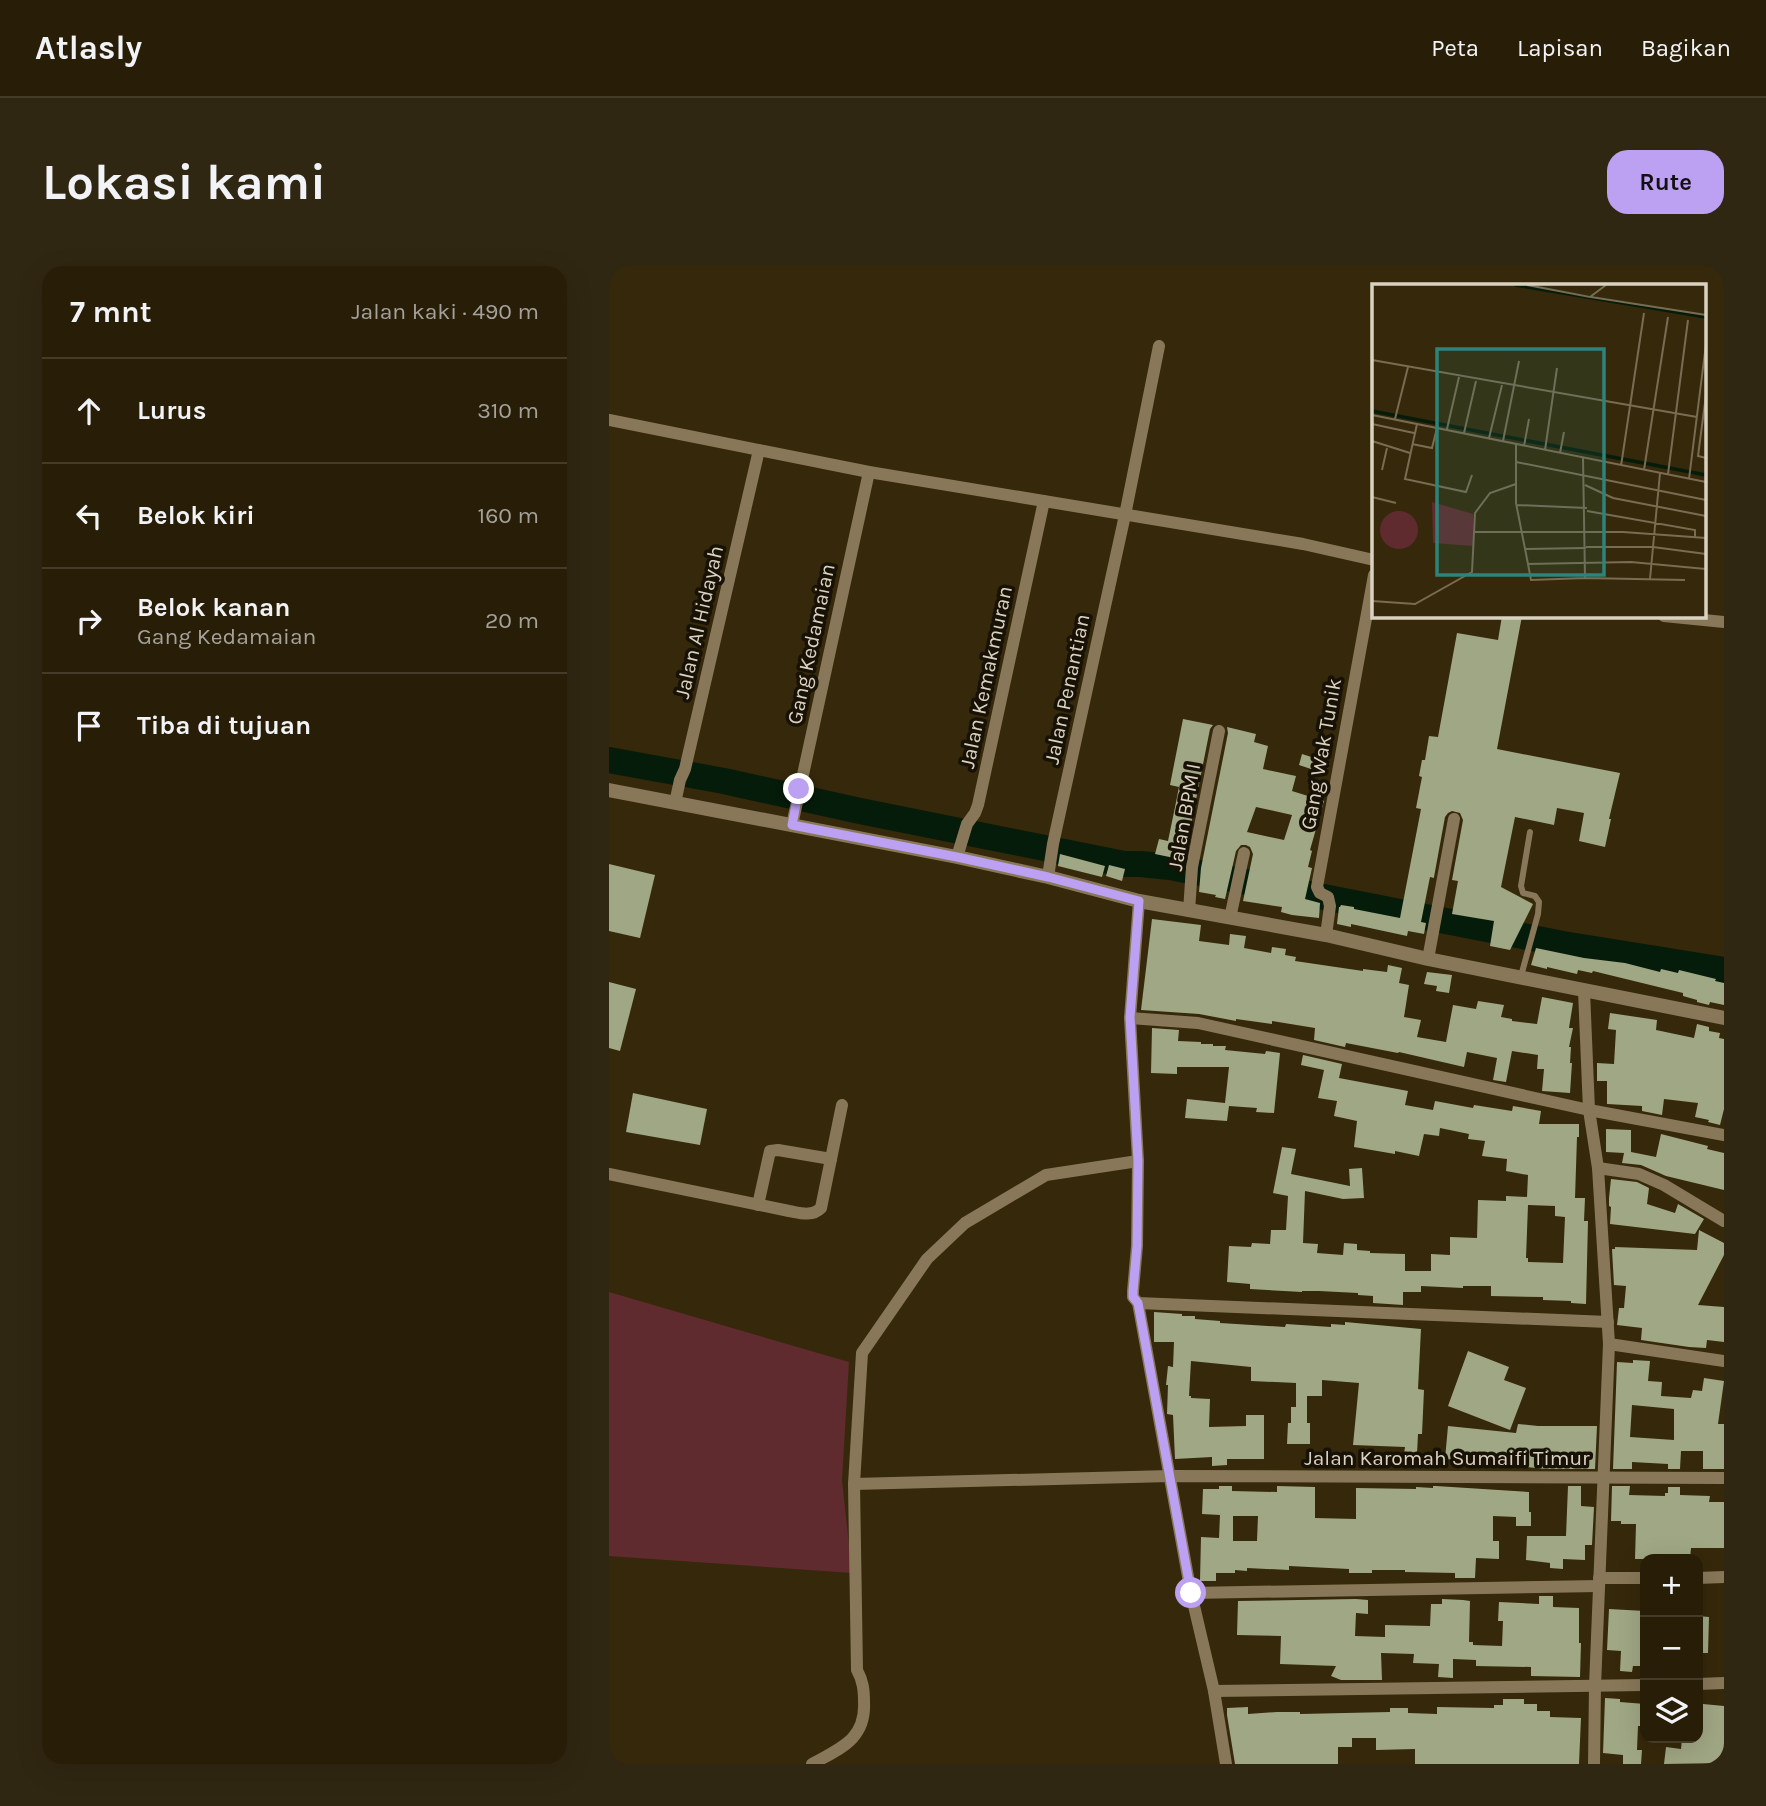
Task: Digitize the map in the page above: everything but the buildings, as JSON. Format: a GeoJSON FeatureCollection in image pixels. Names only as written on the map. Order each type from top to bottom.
{"type":"FeatureCollection","features":[{"type":"Feature","properties":{"kind":"street","name":"Jalan Penantian"},"geometry":{"type":"LineString","coordinates":[[1048,877],[1159,346]]}},
{"type":"Feature","properties":{"kind":"street"},"geometry":{"type":"LineString","coordinates":[[609,420],[869,472],[1044,501],[1126,508],[1372,560]]}},
{"type":"Feature","properties":{"kind":"street","name":"Jalan Al Hidayah"},"geometry":{"type":"LineString","coordinates":[[675,803],[759,450]]}},
{"type":"Feature","properties":{"kind":"street","name":"Gang Kedamaian"},"geometry":{"type":"LineString","coordinates":[[792,825],[869,472]]}},
{"type":"Feature","properties":{"kind":"street","name":"Jalan Kemakmuran"},"geometry":{"type":"LineString","coordinates":[[957,857],[967,824],[978,806],[1044,501]]}},
{"type":"Feature","properties":{"kind":"street","name":"Gang Wak Tunik"},"geometry":{"type":"LineString","coordinates":[[1326,935],[1329,901],[1317,887],[1372,586]]}},
{"type":"Feature","properties":{"kind":"street"},"geometry":{"type":"LineString","coordinates":[[1684,618],[1724,622]]}},
{"type":"Feature","properties":{"kind":"street","name":"Jalan BPM I"},"geometry":{"type":"LineString","coordinates":[[1189,911],[1192,873],[1219,731]]}},
{"type":"Feature","properties":{"kind":"street"},"geometry":{"type":"LineString","coordinates":[[610,792],[957,857],[1139,901],[1326,935],[1428,959],[1724,1018]]}},
{"type":"Feature","properties":{"kind":"street"},"geometry":{"type":"LineString","coordinates":[[1428,959],[1454,819]]}},
{"type":"Feature","properties":{"kind":"street"},"geometry":{"type":"LineString","coordinates":[[1230,918],[1244,853]]}},
{"type":"Feature","properties":{"kind":"street"},"geometry":{"type":"LineString","coordinates":[[1139,901],[1130,1017],[1138,1161],[1137,1246],[1133,1297],[1138,1303],[1191,1593],[1214,1691],[1226,1764]]}},
{"type":"Feature","properties":{"kind":"street"},"geometry":{"type":"LineString","coordinates":[[1584,990],[1589,1110],[1598,1168],[1609,1344],[1594,1764]]}},
{"type":"Feature","properties":{"kind":"street"},"geometry":{"type":"LineString","coordinates":[[1130,1017],[1198,1023],[1589,1110],[1724,1135]]}},
{"type":"Feature","properties":{"kind":"street"},"geometry":{"type":"LineString","coordinates":[[609,1174],[805,1214],[816,1213],[821,1208],[842,1105]]}},
{"type":"Feature","properties":{"kind":"street"},"geometry":{"type":"LineString","coordinates":[[758,1205],[769,1151],[778,1150],[831,1159]]}},
{"type":"Feature","properties":{"kind":"street"},"geometry":{"type":"LineString","coordinates":[[812,1764],[844,1747],[857,1735],[863,1721],[863,1682],[857,1670],[854,1484],[862,1353],[927,1259],[965,1223],[1046,1175],[1138,1161]]}},
{"type":"Feature","properties":{"kind":"street"},"geometry":{"type":"LineString","coordinates":[[1598,1168],[1639,1174],[1664,1185],[1724,1221]]}},
{"type":"Feature","properties":{"kind":"street"},"geometry":{"type":"LineString","coordinates":[[1138,1303],[1608,1321]]}},
{"type":"Feature","properties":{"kind":"street"},"geometry":{"type":"LineString","coordinates":[[1609,1344],[1724,1361]]}},
{"type":"Feature","properties":{"kind":"street","name":"Jalan Karomah Sumaifi Timur"},"geometry":{"type":"LineString","coordinates":[[854,1484],[1170,1476],[1724,1478]]}},
{"type":"Feature","properties":{"kind":"street"},"geometry":{"type":"LineString","coordinates":[[1703,1577],[1724,1577]]}},
{"type":"Feature","properties":{"kind":"street"},"geometry":{"type":"LineString","coordinates":[[1191,1593],[1599,1582],[1640,1578]]}},
{"type":"Feature","properties":{"kind":"street"},"geometry":{"type":"LineString","coordinates":[[1703,1684],[1724,1684]]}},
{"type":"Feature","properties":{"kind":"street"},"geometry":{"type":"LineString","coordinates":[[1214,1691],[1640,1685]]}},
{"type":"Feature","properties":{"kind":"lane"},"geometry":{"type":"LineString","coordinates":[[1520,978],[1539,902],[1535,896],[1523,893],[1521,886],[1530,832]]}},
{"type":"Feature","properties":{"kind":"shaded area"},"geometry":{"type":"Polygon","coordinates":[[[609,1292],[849,1362],[842,1480],[852,1573],[609,1556],[609,1292]]]}},
{"type":"Feature","properties":{"kind":"waterway"},"geometry":{"type":"LineString","coordinates":[[609,760],[724,781],[1124,864],[1170,867],[1563,944],[1724,970]]}},
{"type":"Feature","properties":{"kind":"route"},"geometry":{"type":"LineString","coordinates":[[799,789],[792,825],[957,857],[1139,901],[1130,1017],[1138,1161],[1137,1246],[1133,1297],[1138,1303],[1191,1593]]}}]}
